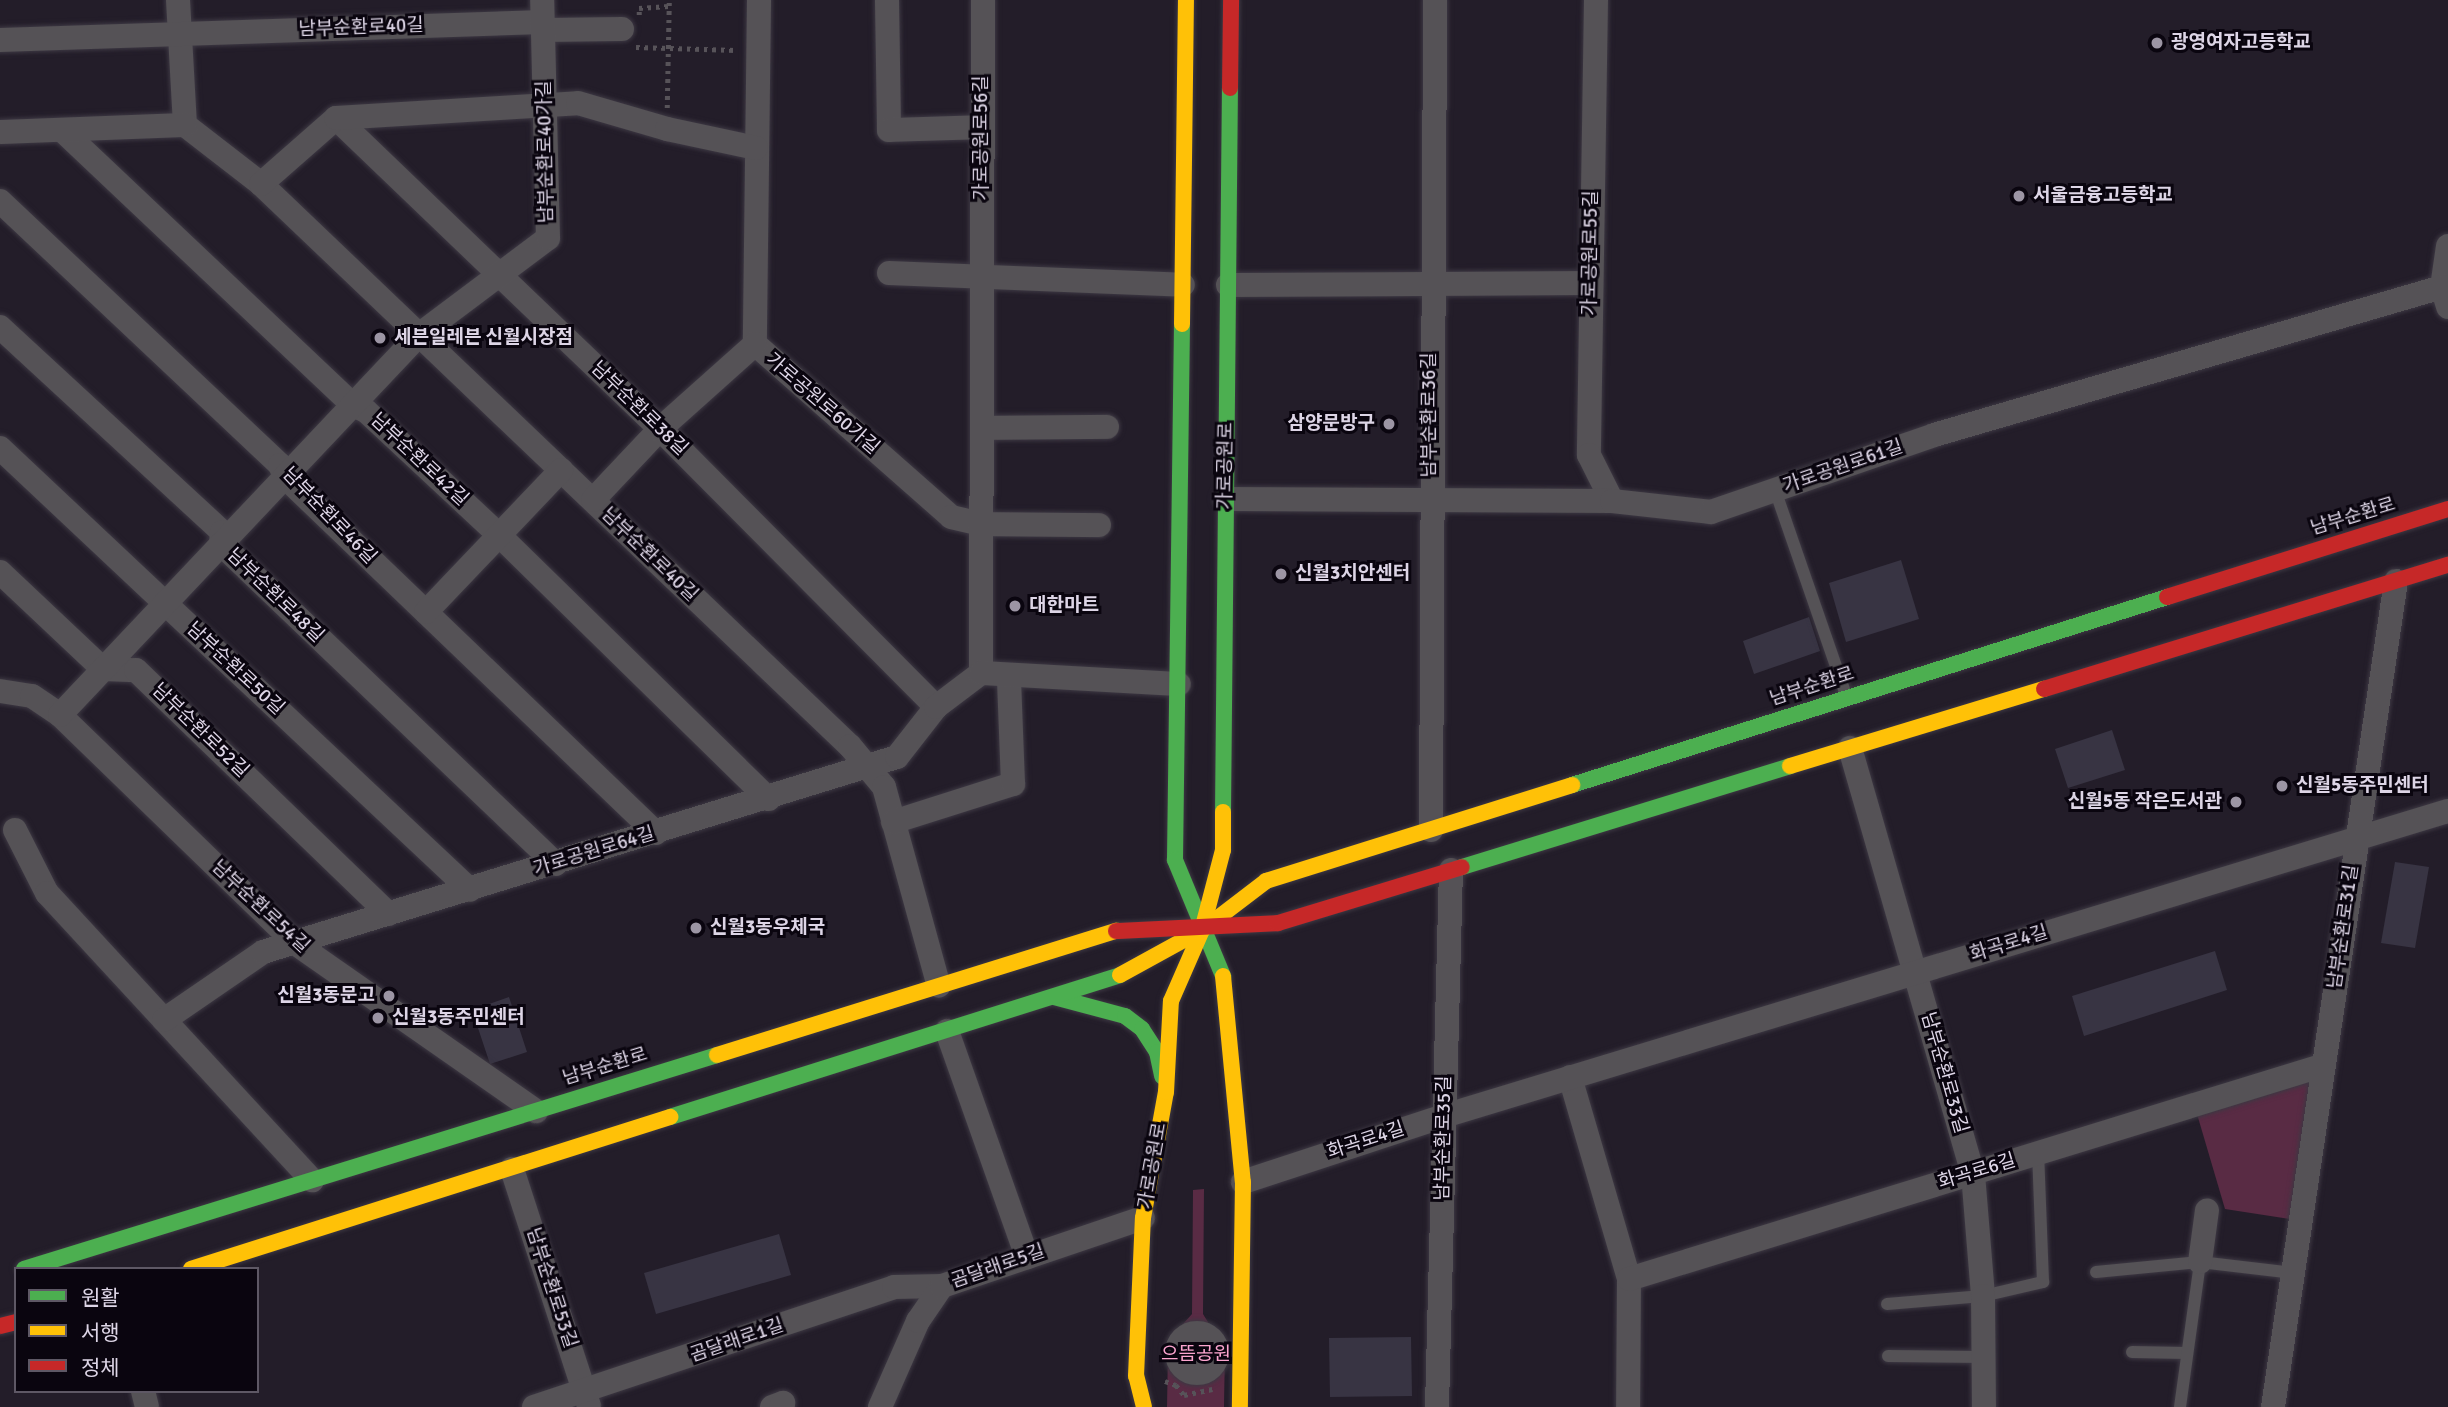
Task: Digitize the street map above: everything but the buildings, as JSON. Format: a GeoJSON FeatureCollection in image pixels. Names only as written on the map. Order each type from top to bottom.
{"type":"FeatureCollection","features":[{"type":"Feature","properties":{"kind":"main road"},"geometry":{"type":"LineString","coordinates":[[1186,0],[1175,860],[1226,984],[1243,1182],[1240,1407]]}},
{"type":"Feature","properties":{"kind":"main road","name":"가로공원로"},"geometry":{"type":"LineString","coordinates":[[1144,1407],[1136,1376],[1143,1218],[1166,1092],[1171,1002],[1202,930],[1223,850],[1231,0]]}},
{"type":"Feature","properties":{"kind":"main road","name":"남부순환로"},"geometry":{"type":"LineString","coordinates":[[197,1267],[1127,973],[1202,930],[1266,881],[2448,509]]}},
{"type":"Feature","properties":{"kind":"main road","name":"남부순환로"},"geometry":{"type":"LineString","coordinates":[[30,1267],[1116,931],[1202,930],[1278,923],[2448,565]]}},
{"type":"Feature","properties":{"kind":"main road"},"geometry":{"type":"LineString","coordinates":[[1054,997],[1100,1006],[1125,1016],[1142,1029],[1157,1052],[1166,1092]]}},
{"type":"Feature","properties":{"kind":"street"},"geometry":{"type":"LineString","coordinates":[[0,132],[185,124],[178,0]]}},
{"type":"Feature","properties":{"kind":"street","name":"가로공원로60가길"},"geometry":{"type":"LineString","coordinates":[[759,0],[755,344],[951,517],[981,524]]}},
{"type":"Feature","properties":{"kind":"street"},"geometry":{"type":"LineString","coordinates":[[887,0],[889,130],[982,127]]}},
{"type":"Feature","properties":{"kind":"street","name":"가로공원로56길"},"geometry":{"type":"LineString","coordinates":[[981,673],[983,0]]}},
{"type":"Feature","properties":{"kind":"street","name":"남부순환로36길"},"geometry":{"type":"LineString","coordinates":[[1431,830],[1430,284],[1435,0]]}},
{"type":"Feature","properties":{"kind":"street","name":"가로공원로55길"},"geometry":{"type":"LineString","coordinates":[[1596,0],[1589,455],[1612,501]]}},
{"type":"Feature","properties":{"kind":"street"},"geometry":{"type":"LineString","coordinates":[[543,17],[626,23]]}},
{"type":"Feature","properties":{"kind":"street","name":"남부순환로40길"},"geometry":{"type":"LineString","coordinates":[[0,40],[543,17]]}},
{"type":"Feature","properties":{"kind":"street","name":"남부순환로40가길"},"geometry":{"type":"LineString","coordinates":[[60,715],[419,335],[548,238],[543,17]]}},
{"type":"Feature","properties":{"kind":"street"},"geometry":{"type":"LineString","coordinates":[[261,184],[336,118],[578,103],[667,129],[757,148]]}},
{"type":"Feature","properties":{"kind":"street","name":"남부순환로38길"},"geometry":{"type":"LineString","coordinates":[[336,118],[660,429],[936,707]]}},
{"type":"Feature","properties":{"kind":"street","name":"남부순환로40길"},"geometry":{"type":"LineString","coordinates":[[185,124],[261,184],[869,768],[884,787],[939,986]]}},
{"type":"Feature","properties":{"kind":"street","name":"남부순환로42길"},"geometry":{"type":"LineString","coordinates":[[62,130],[353,405],[366,411],[500,536],[769,799]]}},
{"type":"Feature","properties":{"kind":"street","name":"남부순환로46길"},"geometry":{"type":"LineString","coordinates":[[0,201],[280,465],[285,477],[656,833]]}},
{"type":"Feature","properties":{"kind":"street"},"geometry":{"type":"LineString","coordinates":[[2445,297],[2448,246]]}},
{"type":"Feature","properties":{"kind":"street"},"geometry":{"type":"LineString","coordinates":[[889,274],[1183,285]]}},
{"type":"Feature","properties":{"kind":"street"},"geometry":{"type":"LineString","coordinates":[[1228,285],[1591,284]]}},
{"type":"Feature","properties":{"kind":"street","name":"가로공원로61길"},"geometry":{"type":"LineString","coordinates":[[1226,499],[1612,501],[1711,512],[1934,435],[2445,297]]}},
{"type":"Feature","properties":{"kind":"street","name":"남부순환로48길"},"geometry":{"type":"LineString","coordinates":[[0,327],[222,532],[221,544],[556,863]]}},
{"type":"Feature","properties":{"kind":"street"},"geometry":{"type":"LineString","coordinates":[[593,500],[660,429],[755,344]]}},
{"type":"Feature","properties":{"kind":"street"},"geometry":{"type":"LineString","coordinates":[[982,428],[1107,427]]}},
{"type":"Feature","properties":{"kind":"street","name":"남부순환로50길"},"geometry":{"type":"LineString","coordinates":[[0,448],[470,890]]}},
{"type":"Feature","properties":{"kind":"street"},"geometry":{"type":"LineString","coordinates":[[426,612],[561,470]]}},
{"type":"Feature","properties":{"kind":"street"},"geometry":{"type":"LineString","coordinates":[[981,524],[1099,525]]}},
{"type":"Feature","properties":{"kind":"street"},"geometry":{"type":"LineString","coordinates":[[0,572],[103,669]]}},
{"type":"Feature","properties":{"kind":"street","name":"남부순환로31길"},"geometry":{"type":"LineString","coordinates":[[2273,1407],[2396,581]]}},
{"type":"Feature","properties":{"kind":"street","name":"남부순환로52길"},"geometry":{"type":"LineString","coordinates":[[103,669],[136,670],[389,914]]}},
{"type":"Feature","properties":{"kind":"street"},"geometry":{"type":"LineString","coordinates":[[981,673],[1009,678],[1179,684]]}},
{"type":"Feature","properties":{"kind":"street","name":"가로공원로64길"},"geometry":{"type":"LineString","coordinates":[[164,1020],[263,952],[769,799],[897,757],[936,707],[981,673]]}},
{"type":"Feature","properties":{"kind":"street"},"geometry":{"type":"LineString","coordinates":[[893,822],[1013,784],[1009,678]]}},
{"type":"Feature","properties":{"kind":"street","name":"남부순환로54길"},"geometry":{"type":"LineString","coordinates":[[0,691],[32,696],[60,715],[295,943],[536,1111]]}},
{"type":"Feature","properties":{"kind":"street","name":"남부순환로33길"},"geometry":{"type":"LineString","coordinates":[[1850,748],[1973,1174],[1983,1296],[1984,1407]]}},
{"type":"Feature","properties":{"kind":"street","name":"화곡로4길"},"geometry":{"type":"LineString","coordinates":[[1243,1182],[1570,1077],[2448,811]]}},
{"type":"Feature","properties":{"kind":"street"},"geometry":{"type":"LineString","coordinates":[[15,830],[47,893],[312,1180]]}},
{"type":"Feature","properties":{"kind":"street","name":"남부순환로35길"},"geometry":{"type":"LineString","coordinates":[[1437,1407],[1451,870]]}},
{"type":"Feature","properties":{"kind":"street"},"geometry":{"type":"LineString","coordinates":[[947,1031],[1027,1257]]}},
{"type":"Feature","properties":{"kind":"street","name":"화곡로6길"},"geometry":{"type":"LineString","coordinates":[[1629,1279],[2324,1065]]}},
{"type":"Feature","properties":{"kind":"street"},"geometry":{"type":"LineString","coordinates":[[1570,1077],[1629,1279],[1628,1407]]}},
{"type":"Feature","properties":{"kind":"street","name":"남부순환로53길"},"geometry":{"type":"LineString","coordinates":[[512,1169],[587,1400]]}},
{"type":"Feature","properties":{"kind":"street"},"geometry":{"type":"LineString","coordinates":[[2200,1262],[2207,1210]]}},
{"type":"Feature","properties":{"kind":"street","name":"곰달래로5길"},"geometry":{"type":"LineString","coordinates":[[880,1407],[918,1321],[942,1286],[1143,1218]]}},
{"type":"Feature","properties":{"kind":"street","name":"곰달래로1길"},"geometry":{"type":"LineString","coordinates":[[534,1407],[587,1400],[894,1287],[942,1286]]}},
{"type":"Feature","properties":{"kind":"street"},"geometry":{"type":"LineString","coordinates":[[1177,1357],[1184,1368],[1196,1374],[1209,1369],[1216,1359]]}},
{"type":"Feature","properties":{"kind":"street"},"geometry":{"type":"LineString","coordinates":[[772,1407],[783,1404],[782,1407]]}},
{"type":"Feature","properties":{"kind":"lane"},"geometry":{"type":"LineString","coordinates":[[1775,490],[1847,698]]}},
{"type":"Feature","properties":{"kind":"lane"},"geometry":{"type":"LineString","coordinates":[[1888,1304],[1983,1296],[2043,1282],[2038,1154]]}},
{"type":"Feature","properties":{"kind":"lane"},"geometry":{"type":"LineString","coordinates":[[2096,1272],[2200,1262],[2293,1273]]}},
{"type":"Feature","properties":{"kind":"lane"},"geometry":{"type":"LineString","coordinates":[[2180,1407],[2200,1262]]}},
{"type":"Feature","properties":{"kind":"lane"},"geometry":{"type":"LineString","coordinates":[[2132,1352],[2187,1353]]}},
{"type":"Feature","properties":{"kind":"lane"},"geometry":{"type":"LineString","coordinates":[[1888,1356],[1983,1357]]}},
{"type":"Feature","properties":{"kind":"path"},"geometry":{"type":"LineString","coordinates":[[667,129],[666,48],[669,3],[639,8],[640,15],[626,23],[626,47],[666,48],[758,50]]}},
{"type":"Feature","properties":{"kind":"path"},"geometry":{"type":"LineString","coordinates":[[1176,1385],[1184,1395],[1216,1388]]}},
{"type":"Feature","properties":{"kind":"green space"},"geometry":{"type":"Polygon","coordinates":[[[2312,1079],[2290,1219],[2225,1209],[2197,1114],[2312,1079]]]}},
{"type":"Feature","properties":{"kind":"green space","name":"으뜸공원"},"geometry":{"type":"Polygon","coordinates":[[[1204,1189],[1203,1314],[1225,1350],[1224,1407],[1167,1407],[1168,1350],[1173,1335],[1192,1314],[1193,1190],[1204,1189]]]}},
{"type":"Feature","properties":{"kind":"water"},"geometry":{"type":"Polygon","coordinates":[[[1197,1340],[1206,1344],[1210,1353],[1206,1362],[1197,1366],[1188,1362],[1184,1353],[1188,1344],[1197,1340]]]}},
{"type":"Feature","properties":{"kind":"traffic: fast"},"geometry":{"type":"LineString","coordinates":[[1223,812],[1230,88]]}},
{"type":"Feature","properties":{"kind":"traffic: fast"},"geometry":{"type":"LineString","coordinates":[[1182,324],[1175,860],[1223,976]]}},
{"type":"Feature","properties":{"kind":"traffic: fast"},"geometry":{"type":"LineString","coordinates":[[1572,785],[2167,597]]}},
{"type":"Feature","properties":{"kind":"traffic: fast"},"geometry":{"type":"LineString","coordinates":[[1462,867],[1790,766]]}},
{"type":"Feature","properties":{"kind":"traffic: fast"},"geometry":{"type":"LineString","coordinates":[[670,1117],[1120,975]]}},
{"type":"Feature","properties":{"kind":"traffic: fast"},"geometry":{"type":"LineString","coordinates":[[1054,997],[1125,1016],[1142,1029],[1157,1052],[1162,1076]]}},
{"type":"Feature","properties":{"kind":"traffic: fast"},"geometry":{"type":"LineString","coordinates":[[30,1267],[717,1055]]}},
{"type":"Feature","properties":{"kind":"traffic: slow"},"geometry":{"type":"LineString","coordinates":[[1182,324],[1186,0]]}},
{"type":"Feature","properties":{"kind":"traffic: slow"},"geometry":{"type":"LineString","coordinates":[[1790,766],[2044,689]]}},
{"type":"Feature","properties":{"kind":"traffic: slow"},"geometry":{"type":"LineString","coordinates":[[1120,975],[1202,930],[1266,881],[1572,785]]}},
{"type":"Feature","properties":{"kind":"traffic: slow"},"geometry":{"type":"LineString","coordinates":[[1144,1407],[1136,1376],[1143,1218],[1166,1092],[1171,1001],[1202,930],[1223,850],[1223,812]]}},
{"type":"Feature","properties":{"kind":"traffic: slow"},"geometry":{"type":"LineString","coordinates":[[717,1055],[1116,931]]}},
{"type":"Feature","properties":{"kind":"traffic: slow"},"geometry":{"type":"LineString","coordinates":[[1223,976],[1243,1182],[1240,1407]]}},
{"type":"Feature","properties":{"kind":"traffic: slow"},"geometry":{"type":"LineString","coordinates":[[197,1267],[670,1117]]}},
{"type":"Feature","properties":{"kind":"traffic: jam"},"geometry":{"type":"LineString","coordinates":[[1230,88],[1231,0]]}},
{"type":"Feature","properties":{"kind":"traffic: jam"},"geometry":{"type":"LineString","coordinates":[[2167,597],[2448,509]]}},
{"type":"Feature","properties":{"kind":"traffic: jam"},"geometry":{"type":"LineString","coordinates":[[2044,689],[2448,565]]}},
{"type":"Feature","properties":{"kind":"traffic: jam"},"geometry":{"type":"LineString","coordinates":[[1116,931],[1278,923],[1462,867]]}},
{"type":"Feature","properties":{"kind":"traffic: jam"},"geometry":{"type":"LineString","coordinates":[[0,1326],[14,1322]]}},
{"type":"Feature","properties":{"kind":"place","name":"광영여자고등학교"},"geometry":{"type":"Point","coordinates":[2157,43]}},
{"type":"Feature","properties":{"kind":"place","name":"서울금융고등학교"},"geometry":{"type":"Point","coordinates":[2019,196]}},
{"type":"Feature","properties":{"kind":"place","name":"세븐일레븐 신월시장점"},"geometry":{"type":"Point","coordinates":[380,338]}},
{"type":"Feature","properties":{"kind":"place","name":"삼양문방구"},"geometry":{"type":"Point","coordinates":[1389,424]}},
{"type":"Feature","properties":{"kind":"place","name":"신월3치안센터"},"geometry":{"type":"Point","coordinates":[1281,574]}},
{"type":"Feature","properties":{"kind":"place","name":"대한마트"},"geometry":{"type":"Point","coordinates":[1015,606]}},
{"type":"Feature","properties":{"kind":"place","name":"신월5동주민센터"},"geometry":{"type":"Point","coordinates":[2282,786]}},
{"type":"Feature","properties":{"kind":"place","name":"신월5동 작은도서관"},"geometry":{"type":"Point","coordinates":[2236,802]}},
{"type":"Feature","properties":{"kind":"place","name":"신월3동우체국"},"geometry":{"type":"Point","coordinates":[696,928]}},
{"type":"Feature","properties":{"kind":"place","name":"신월3동문고"},"geometry":{"type":"Point","coordinates":[389,996]}},
{"type":"Feature","properties":{"kind":"place","name":"신월3동주민센터"},"geometry":{"type":"Point","coordinates":[378,1018]}}]}
